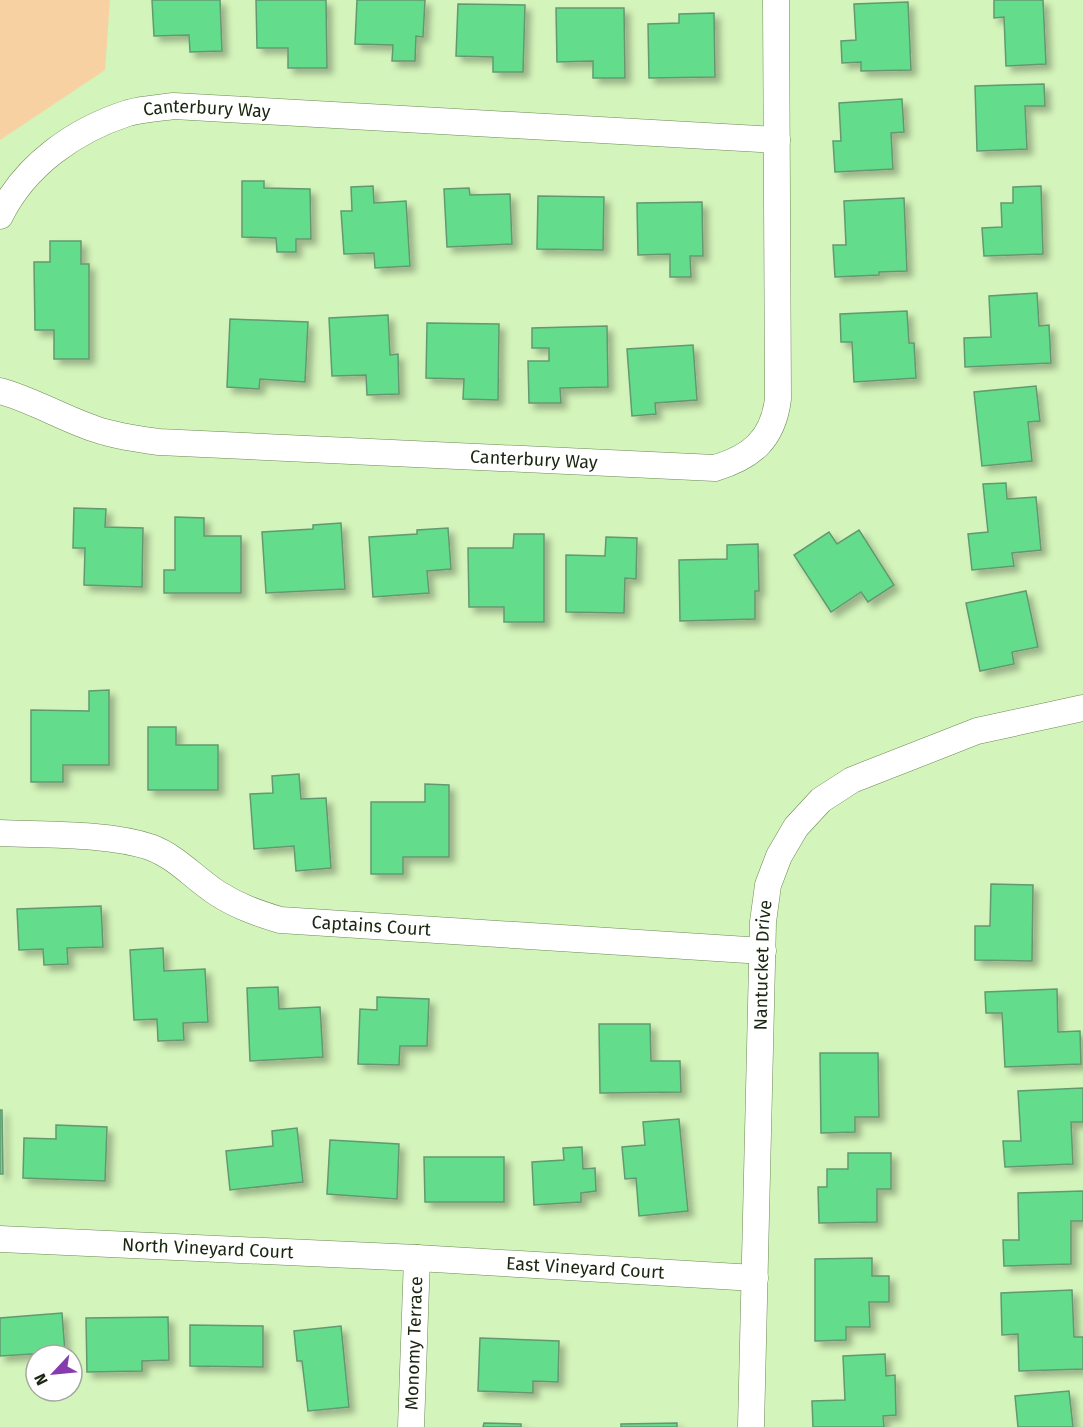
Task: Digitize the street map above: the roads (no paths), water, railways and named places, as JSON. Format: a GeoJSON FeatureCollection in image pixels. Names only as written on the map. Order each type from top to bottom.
{"type":"FeatureCollection","features":[{"type":"Feature","properties":{"kind":"street","name":"Canterbury Way"},"geometry":{"type":"LineString","coordinates":[[0,391],[95,429],[135,439],[159,442],[715,468],[736,462],[754,450],[768,433],[776,412],[776,0]]}},
{"type":"Feature","properties":{"kind":"street","name":"Canterbury Way"},"geometry":{"type":"LineString","coordinates":[[0,216],[5,205],[30,173],[60,146],[92,127],[130,113],[174,106],[777,140]]}},
{"type":"Feature","properties":{"kind":"street","name":"Nantucket Drive"},"geometry":{"type":"LineString","coordinates":[[751,1427],[763,922],[768,885],[779,856],[796,827],[821,800],[852,780],[977,731],[1083,708]]}},
{"type":"Feature","properties":{"kind":"street","name":"Captains Court"},"geometry":{"type":"LineString","coordinates":[[0,833],[117,839],[150,848],[179,862],[217,893],[248,911],[280,920],[763,951]]}},
{"type":"Feature","properties":{"kind":"street","name":"North Vineyard Court"},"geometry":{"type":"LineString","coordinates":[[0,1239],[417,1258]]}},
{"type":"Feature","properties":{"kind":"street","name":"East Vineyard Court"},"geometry":{"type":"LineString","coordinates":[[417,1258],[754,1278]]}},
{"type":"Feature","properties":{"kind":"street","name":"Monomy Terrace"},"geometry":{"type":"LineString","coordinates":[[411,1427],[417,1258]]}}]}
